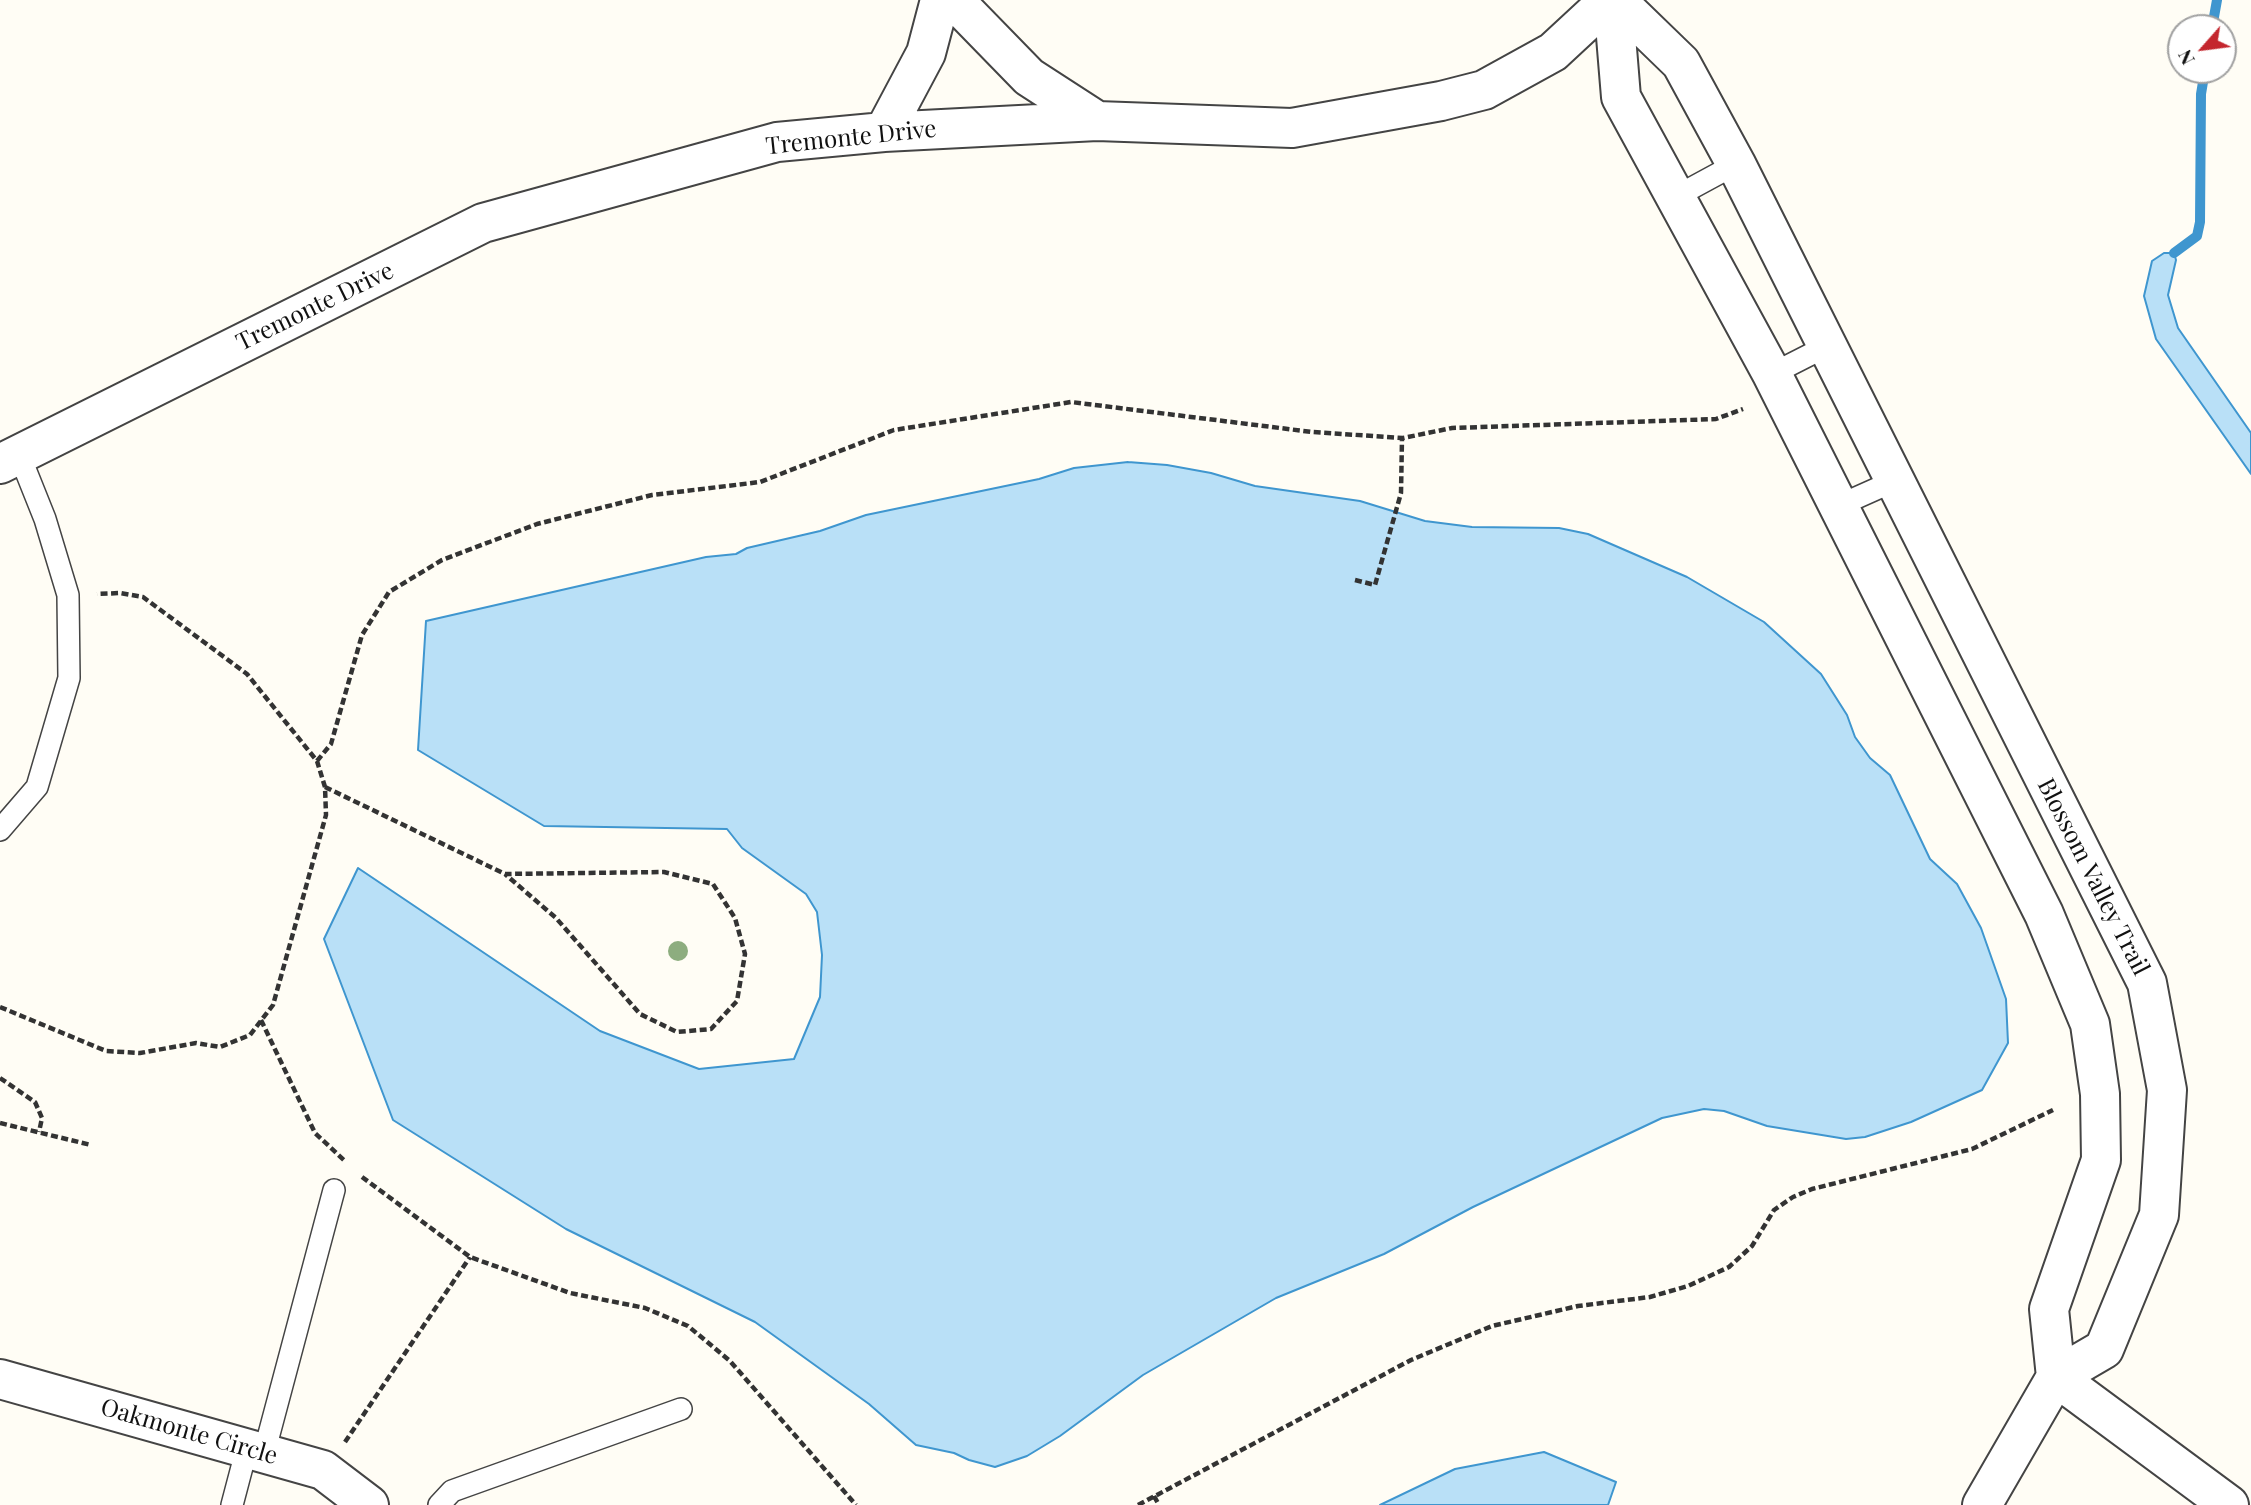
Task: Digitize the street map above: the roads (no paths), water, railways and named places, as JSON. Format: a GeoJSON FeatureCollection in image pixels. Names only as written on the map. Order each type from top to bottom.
{"type":"FeatureCollection","features":[{"type":"Feature","properties":{"kind":"street"},"geometry":{"type":"LineString","coordinates":[[884,132],[926,53],[940,0]]}},
{"type":"Feature","properties":{"kind":"street"},"geometry":{"type":"LineString","coordinates":[[954,0],[1029,77],[1097,121]]}},
{"type":"Feature","properties":{"kind":"street"},"geometry":{"type":"LineString","coordinates":[[1612,0],[1620,97],[1677,196],[1772,374],[2044,914],[2090,1024],[2100,1094],[2101,1160],[2049,1309],[2056,1377],[1982,1505]]}},
{"type":"Feature","properties":{"kind":"street","name":"Tremonte Drive"},"geometry":{"type":"LineString","coordinates":[[9,459],[483,223],[777,142],[884,132],[1097,121],[1292,128],[1441,101],[1484,90],[1553,52],[1612,0]]}},
{"type":"Feature","properties":{"kind":"street","name":"Blossom Valley Trail"},"geometry":{"type":"LineString","coordinates":[[1612,0],[1681,63],[1736,164],[2147,983],[2167,1090],[2159,1215],[2104,1349],[2056,1377]]}},
{"type":"Feature","properties":{"kind":"street"},"geometry":{"type":"LineString","coordinates":[[2056,1377],[2229,1505]]}},
{"type":"Feature","properties":{"kind":"street","name":"Oakmonte Circle"},"geometry":{"type":"LineString","coordinates":[[0,1379],[326,1472],[369,1505]]}},
{"type":"Feature","properties":{"kind":"lane"},"geometry":{"type":"LineString","coordinates":[[1677,196],[1736,164]]}},
{"type":"Feature","properties":{"kind":"lane"},"geometry":{"type":"LineString","coordinates":[[1772,374],[1827,346]]}},
{"type":"Feature","properties":{"kind":"lane"},"geometry":{"type":"LineString","coordinates":[[0,831],[37,787],[69,678],[68,595],[46,519],[9,459]]}},
{"type":"Feature","properties":{"kind":"lane"},"geometry":{"type":"LineString","coordinates":[[1838,506],[1895,481]]}},
{"type":"Feature","properties":{"kind":"lane"},"geometry":{"type":"LineString","coordinates":[[232,1505],[255,1451],[334,1190]]}},
{"type":"Feature","properties":{"kind":"lane"},"geometry":{"type":"LineString","coordinates":[[439,1505],[452,1491],[681,1409]]}},
{"type":"Feature","properties":{"kind":"water"},"geometry":{"type":"Polygon","coordinates":[[[2164,253],[2174,253],[2176,260],[2168,295],[2178,328],[2251,433],[2251,474],[2156,339],[2144,296],[2152,261],[2164,253]]]}},
{"type":"Feature","properties":{"kind":"water"},"geometry":{"type":"Polygon","coordinates":[[[1128,462],[1167,465],[1211,473],[1255,486],[1360,501],[1425,521],[1472,527],[1559,528],[1588,534],[1687,577],[1764,622],[1821,674],[1847,715],[1855,737],[1870,758],[1890,775],[1930,859],[1957,884],[1981,928],[2006,999],[2008,1043],[1982,1090],[1911,1122],[1865,1137],[1846,1139],[1767,1126],[1724,1111],[1704,1109],[1662,1118],[1473,1207],[1384,1254],[1276,1298],[1143,1375],[1060,1436],[1027,1456],[995,1467],[954,1453],[916,1445],[869,1404],[755,1322],[566,1229],[393,1120],[324,939],[358,868],[600,1031],[699,1069],[794,1059],[820,997],[822,955],[817,912],[806,894],[742,848],[727,829],[544,826],[418,750],[426,621],[706,557],[736,554],[747,548],[820,531],[866,515],[1039,479],[1074,468],[1128,462]]]}},
{"type":"Feature","properties":{"kind":"water"},"geometry":{"type":"Polygon","coordinates":[[[1544,1452],[1616,1482],[1608,1505],[1380,1505],[1455,1469],[1544,1452]]]}},
{"type":"Feature","properties":{"kind":"waterway"},"geometry":{"type":"LineString","coordinates":[[2214,14],[2217,0]]}},
{"type":"Feature","properties":{"kind":"waterway"},"geometry":{"type":"LineString","coordinates":[[2174,253],[2197,236],[2200,222],[2203,84]]}}]}
